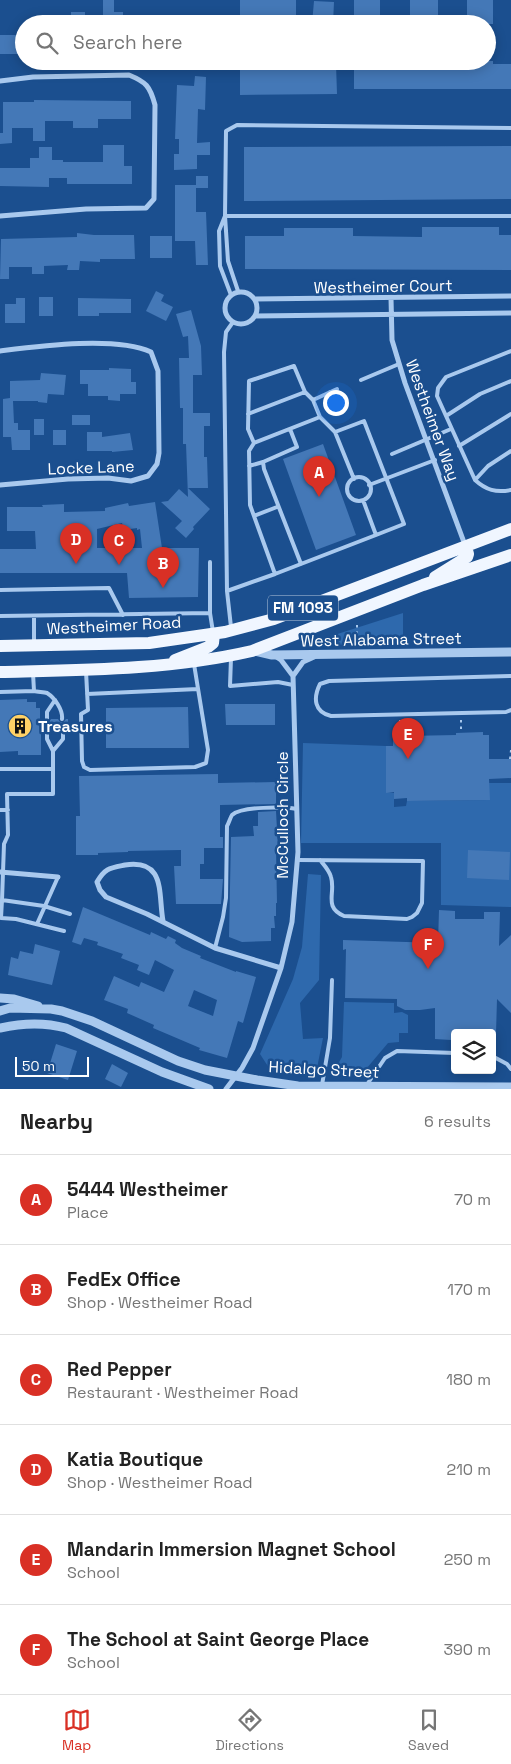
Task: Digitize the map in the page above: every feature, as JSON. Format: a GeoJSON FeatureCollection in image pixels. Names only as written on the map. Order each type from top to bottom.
{"type":"FeatureCollection","features":[{"type":"Feature","properties":{"kind":"main road","name":"Westheimer Road"},"geometry":{"type":"LineString","coordinates":[[0,646],[149,642],[231,631],[274,619],[511,529]]}},
{"type":"Feature","properties":{"kind":"main road"},"geometry":{"type":"LineString","coordinates":[[423,586],[468,557],[466,547]]}},
{"type":"Feature","properties":{"kind":"main road","name":"FM 1093"},"geometry":{"type":"LineString","coordinates":[[0,672],[161,665],[194,662],[252,651],[423,586],[511,555]]}},
{"type":"Feature","properties":{"kind":"main road"},"geometry":{"type":"LineString","coordinates":[[161,665],[208,647],[213,643],[214,634]]}},
{"type":"Feature","properties":{"kind":"street"},"geometry":{"type":"LineString","coordinates":[[0,81],[33,77],[129,75],[142,80],[151,90],[155,105],[154,199],[146,208],[86,209],[0,216]]}},
{"type":"Feature","properties":{"kind":"street"},"geometry":{"type":"LineString","coordinates":[[233,322],[224,309],[231,294],[238,291]]}},
{"type":"Feature","properties":{"kind":"street","name":"Westheimer Court"},"geometry":{"type":"LineString","coordinates":[[238,291],[248,293],[255,299],[511,296]]}},
{"type":"Feature","properties":{"kind":"street","name":"Westheimer Way"},"geometry":{"type":"LineString","coordinates":[[391,298],[392,340],[405,383],[466,547]]}},
{"type":"Feature","properties":{"kind":"street"},"geometry":{"type":"LineString","coordinates":[[255,299],[257,307],[255,316]]}},
{"type":"Feature","properties":{"kind":"street","name":"Westheimer Court"},"geometry":{"type":"LineString","coordinates":[[233,322],[238,324],[248,323],[255,316],[511,313]]}},
{"type":"Feature","properties":{"kind":"street","name":"Locke Lane"},"geometry":{"type":"LineString","coordinates":[[0,351],[82,343],[138,346],[151,352],[158,371],[159,414],[159,454],[156,464],[148,476],[131,480],[108,478],[68,479],[0,485]]}},
{"type":"Feature","properties":{"kind":"street","name":"West Alabama Street"},"geometry":{"type":"LineString","coordinates":[[252,651],[272,655],[511,652]]}},
{"type":"Feature","properties":{"kind":"street"},"geometry":{"type":"LineString","coordinates":[[272,655],[281,660],[292,676],[303,662],[319,655]]}},
{"type":"Feature","properties":{"kind":"street","name":"McCulloch Circle"},"geometry":{"type":"LineString","coordinates":[[226,1089],[253,1048],[281,968],[292,922],[298,860],[292,676]]}},
{"type":"Feature","properties":{"kind":"street"},"geometry":{"type":"LineString","coordinates":[[163,921],[159,882],[154,872],[148,866],[131,864],[111,867],[103,872],[97,882],[106,898],[163,921],[215,948],[281,968]]}},
{"type":"Feature","properties":{"kind":"street"},"geometry":{"type":"LineString","coordinates":[[1,872],[58,877]]}},
{"type":"Feature","properties":{"kind":"street"},"geometry":{"type":"LineString","coordinates":[[0,998],[14,999],[50,1009]]}},
{"type":"Feature","properties":{"kind":"street","name":"Hidalgo Street"},"geometry":{"type":"LineString","coordinates":[[0,1011],[10,1008],[50,1009],[78,1016],[178,1061],[205,1070],[298,1086],[511,1087]]}},
{"type":"Feature","properties":{"kind":"street"},"geometry":{"type":"LineString","coordinates":[[0,1028],[33,1024],[55,1025],[66,1028],[162,1072],[209,1089]]}},
{"type":"Feature","properties":{"kind":"lane"},"geometry":{"type":"LineString","coordinates":[[238,291],[228,261],[225,216],[226,131],[237,125],[511,128]]}},
{"type":"Feature","properties":{"kind":"lane"},"geometry":{"type":"LineString","coordinates":[[225,216],[511,216]]}},
{"type":"Feature","properties":{"kind":"lane"},"geometry":{"type":"LineString","coordinates":[[225,216],[218,231],[219,259],[231,294]]}},
{"type":"Feature","properties":{"kind":"lane"},"geometry":{"type":"LineString","coordinates":[[231,631],[227,591],[224,352],[226,332],[233,322]]}},
{"type":"Feature","properties":{"kind":"lane"},"geometry":{"type":"LineString","coordinates":[[511,351],[446,377],[438,388],[437,396],[475,480],[484,488],[499,492],[511,490]]}},
{"type":"Feature","properties":{"kind":"lane"},"geometry":{"type":"LineString","coordinates":[[361,380],[400,364]]}},
{"type":"Feature","properties":{"kind":"lane"},"geometry":{"type":"LineString","coordinates":[[254,442],[248,430],[249,381],[294,366],[305,392],[313,400],[320,417],[335,432],[354,479]]}},
{"type":"Feature","properties":{"kind":"lane"},"geometry":{"type":"LineString","coordinates":[[446,416],[480,394],[511,380]]}},
{"type":"Feature","properties":{"kind":"lane"},"geometry":{"type":"LineString","coordinates":[[313,400],[337,389]]}},
{"type":"Feature","properties":{"kind":"lane"},"geometry":{"type":"LineString","coordinates":[[248,414],[305,392]]}},
{"type":"Feature","properties":{"kind":"lane"},"geometry":{"type":"LineString","coordinates":[[330,392],[336,410]]}},
{"type":"Feature","properties":{"kind":"lane"},"geometry":{"type":"LineString","coordinates":[[459,446],[511,414]]}},
{"type":"Feature","properties":{"kind":"lane"},"geometry":{"type":"LineString","coordinates":[[275,574],[250,506],[249,451],[254,442],[320,417]]}},
{"type":"Feature","properties":{"kind":"lane"},"geometry":{"type":"LineString","coordinates":[[227,591],[404,524],[364,421],[335,432]]}},
{"type":"Feature","properties":{"kind":"lane"},"geometry":{"type":"LineString","coordinates":[[392,454],[451,428]]}},
{"type":"Feature","properties":{"kind":"lane"},"geometry":{"type":"LineString","coordinates":[[249,466],[297,447],[290,429]]}},
{"type":"Feature","properties":{"kind":"lane"},"geometry":{"type":"LineString","coordinates":[[475,480],[488,466],[511,451]]}},
{"type":"Feature","properties":{"kind":"lane"},"geometry":{"type":"LineString","coordinates":[[370,485],[435,460]]}},
{"type":"Feature","properties":{"kind":"lane"},"geometry":{"type":"LineString","coordinates":[[263,462],[277,507],[301,564]]}},
{"type":"Feature","properties":{"kind":"lane"},"geometry":{"type":"LineString","coordinates":[[361,478],[370,485],[370,492],[363,500],[352,499],[348,492],[348,485],[354,479],[361,478]]}},
{"type":"Feature","properties":{"kind":"lane"},"geometry":{"type":"LineString","coordinates":[[363,500],[376,535]]}},
{"type":"Feature","properties":{"kind":"lane"},"geometry":{"type":"LineString","coordinates":[[254,516],[277,507]]}},
{"type":"Feature","properties":{"kind":"lane"},"geometry":{"type":"LineString","coordinates":[[210,562],[210,613],[214,634]]}},
{"type":"Feature","properties":{"kind":"lane"},"geometry":{"type":"LineString","coordinates":[[0,590],[109,588],[123,614]]}},
{"type":"Feature","properties":{"kind":"lane"},"geometry":{"type":"LineString","coordinates":[[0,616],[210,613]]}},
{"type":"Feature","properties":{"kind":"lane"},"geometry":{"type":"LineString","coordinates":[[34,616],[34,645]]}},
{"type":"Feature","properties":{"kind":"lane"},"geometry":{"type":"LineString","coordinates":[[231,655],[230,686],[278,682],[293,685]]}},
{"type":"Feature","properties":{"kind":"lane"},"geometry":{"type":"LineString","coordinates":[[86,669],[88,710],[81,714],[81,751],[83,765],[86,768],[90,770],[200,766],[207,762],[208,750],[194,662]]}},
{"type":"Feature","properties":{"kind":"lane"},"geometry":{"type":"LineString","coordinates":[[33,671],[34,691]]}},
{"type":"Feature","properties":{"kind":"lane"},"geometry":{"type":"LineString","coordinates":[[511,676],[329,680],[320,684],[316,691],[317,708],[323,714],[331,716],[511,710]]}},
{"type":"Feature","properties":{"kind":"lane"},"geometry":{"type":"LineString","coordinates":[[87,694],[198,689]]}},
{"type":"Feature","properties":{"kind":"lane"},"geometry":{"type":"LineString","coordinates":[[0,692],[34,691],[47,693],[55,700],[62,712],[62,719]]}},
{"type":"Feature","properties":{"kind":"lane"},"geometry":{"type":"LineString","coordinates":[[47,719],[47,712],[55,700]]}},
{"type":"Feature","properties":{"kind":"lane"},"geometry":{"type":"LineString","coordinates":[[53,751],[63,739],[63,731]]}},
{"type":"Feature","properties":{"kind":"lane"},"geometry":{"type":"LineString","coordinates":[[47,732],[47,739],[53,751],[53,794],[7,794],[8,835],[4,844],[1,872],[1,918],[64,931]]}},
{"type":"Feature","properties":{"kind":"lane"},"geometry":{"type":"LineString","coordinates":[[0,769],[53,768]]}},
{"type":"Feature","properties":{"kind":"lane"},"geometry":{"type":"LineString","coordinates":[[215,948],[226,898],[226,836],[231,816],[240,811],[282,806],[297,809]]}},
{"type":"Feature","properties":{"kind":"lane"},"geometry":{"type":"LineString","coordinates":[[0,810],[8,810]]}},
{"type":"Feature","properties":{"kind":"lane"},"geometry":{"type":"LineString","coordinates":[[298,860],[320,860],[423,862],[423,891],[420,908],[417,913],[407,919],[344,916],[337,913],[331,903],[331,875],[320,860]]}},
{"type":"Feature","properties":{"kind":"lane"},"geometry":{"type":"LineString","coordinates":[[37,924],[58,877]]}},
{"type":"Feature","properties":{"kind":"lane"},"geometry":{"type":"LineString","coordinates":[[2,900],[44,906],[70,914]]}},
{"type":"Feature","properties":{"kind":"lane"},"geometry":{"type":"LineString","coordinates":[[322,1086],[330,1038],[332,980]]}},
{"type":"Feature","properties":{"kind":"lane"},"geometry":{"type":"LineString","coordinates":[[366,1087],[385,1058],[390,1054],[402,1051],[451,1053]]}},
{"type":"Feature","properties":{"kind":"lane"},"geometry":{"type":"LineString","coordinates":[[496,1058],[507,1064],[511,1069]]}},
{"type":"Feature","properties":{"kind":"path"},"geometry":{"type":"LineString","coordinates":[[357,625],[357,647]]}},
{"type":"Feature","properties":{"kind":"path"},"geometry":{"type":"LineString","coordinates":[[461,719],[461,732]]}},
{"type":"Feature","properties":{"kind":"path"},"geometry":{"type":"LineString","coordinates":[[400,720],[400,740]]}},
{"type":"Feature","properties":{"kind":"path"},"geometry":{"type":"LineString","coordinates":[[510,759],[511,750]]}},
{"type":"Feature","properties":{"kind":"shaded area"},"geometry":{"type":"Polygon","coordinates":[[[403,613],[403,645],[303,645],[403,613]]]}},
{"type":"Feature","properties":{"kind":"shaded area"},"geometry":{"type":"Polygon","coordinates":[[[303,743],[386,746],[386,792],[394,793],[394,807],[406,806],[407,801],[489,800],[489,783],[511,783],[511,907],[441,905],[441,843],[301,843],[303,743]]]}},
{"type":"Feature","properties":{"kind":"shaded area"},"geometry":{"type":"Polygon","coordinates":[[[308,874],[321,875],[319,980],[300,1003],[303,1039],[323,1038],[316,1073],[271,1071],[260,1054],[293,979],[302,947],[308,874]]]}},
{"type":"Feature","properties":{"kind":"shaded area"},"geometry":{"type":"Polygon","coordinates":[[[344,1002],[394,1003],[394,1013],[402,1012],[408,1015],[408,1033],[399,1033],[399,1042],[388,1043],[361,1075],[331,1076],[342,1057],[344,1002]]]}},
{"type":"Feature","properties":{"kind":"building"},"geometry":{"type":"Polygon","coordinates":[[[103,0],[114,0],[114,12],[123,12],[123,15],[103,15],[103,0]]]}},
{"type":"Feature","properties":{"kind":"building"},"geometry":{"type":"Polygon","coordinates":[[[240,0],[296,0],[296,15],[240,15],[240,0]]]}},
{"type":"Feature","properties":{"kind":"building"},"geometry":{"type":"Polygon","coordinates":[[[354,0],[380,0],[380,15],[354,15],[354,0]]]}},
{"type":"Feature","properties":{"kind":"building"},"geometry":{"type":"Polygon","coordinates":[[[410,0],[438,0],[438,15],[410,15],[410,0]]]}},
{"type":"Feature","properties":{"kind":"building"},"geometry":{"type":"Polygon","coordinates":[[[467,0],[493,0],[493,15],[467,15],[467,0]]]}},
{"type":"Feature","properties":{"kind":"building"},"geometry":{"type":"Polygon","coordinates":[[[314,1],[334,2],[333,15],[313,15],[314,1]]]}},
{"type":"Feature","properties":{"kind":"building"},"geometry":{"type":"Polygon","coordinates":[[[71,12],[85,12],[85,15],[71,15],[71,12]]]}},
{"type":"Feature","properties":{"kind":"building"},"geometry":{"type":"Polygon","coordinates":[[[0,35],[15,35],[15,54],[0,54],[0,35]]]}},
{"type":"Feature","properties":{"kind":"building"},"geometry":{"type":"Polygon","coordinates":[[[496,64],[511,64],[511,89],[354,89],[354,70],[496,70],[496,64]]]}},
{"type":"Feature","properties":{"kind":"building"},"geometry":{"type":"Polygon","coordinates":[[[240,70],[336,70],[337,94],[240,95],[240,70]]]}},
{"type":"Feature","properties":{"kind":"building"},"geometry":{"type":"Polygon","coordinates":[[[195,76],[206,77],[205,110],[198,109],[197,143],[210,142],[210,155],[197,155],[197,169],[174,170],[174,154],[179,154],[179,139],[175,139],[177,85],[194,86],[195,76]]]}},
{"type":"Feature","properties":{"kind":"building"},"geometry":{"type":"Polygon","coordinates":[[[34,100],[131,101],[131,119],[98,119],[98,128],[73,128],[73,121],[45,121],[45,141],[33,141],[33,128],[12,128],[12,143],[0,144],[0,133],[3,133],[3,102],[34,102],[34,100]]]}},
{"type":"Feature","properties":{"kind":"building"},"geometry":{"type":"Polygon","coordinates":[[[103,145],[124,145],[124,166],[132,166],[132,184],[67,184],[67,178],[49,178],[49,187],[0,186],[0,168],[30,168],[30,158],[39,158],[39,147],[52,147],[52,160],[63,160],[63,162],[103,162],[103,145]]]}},
{"type":"Feature","properties":{"kind":"building"},"geometry":{"type":"Polygon","coordinates":[[[511,146],[511,199],[244,201],[244,147],[511,146]]]}},
{"type":"Feature","properties":{"kind":"building"},"geometry":{"type":"Polygon","coordinates":[[[196,176],[208,176],[208,188],[196,188],[196,176]]]}},
{"type":"Feature","properties":{"kind":"building"},"geometry":{"type":"Polygon","coordinates":[[[175,185],[196,185],[196,212],[206,212],[208,265],[196,265],[195,241],[175,241],[175,185]]]}},
{"type":"Feature","properties":{"kind":"building"},"geometry":{"type":"Polygon","coordinates":[[[422,227],[499,227],[499,235],[511,235],[511,270],[245,269],[245,236],[284,236],[284,228],[353,228],[353,236],[422,237],[422,227]]]}},
{"type":"Feature","properties":{"kind":"building"},"geometry":{"type":"Polygon","coordinates":[[[77,233],[134,235],[135,259],[100,259],[100,262],[80,261],[79,270],[67,270],[68,265],[44,266],[44,274],[32,274],[32,267],[9,267],[9,279],[0,279],[1,239],[77,237],[77,233]]]}},
{"type":"Feature","properties":{"kind":"building"},"geometry":{"type":"Polygon","coordinates":[[[150,236],[172,236],[172,258],[150,258],[150,236]]]}},
{"type":"Feature","properties":{"kind":"building"},"geometry":{"type":"Polygon","coordinates":[[[156,291],[164,295],[161,301],[173,307],[166,321],[146,311],[156,291]]]}},
{"type":"Feature","properties":{"kind":"building"},"geometry":{"type":"Polygon","coordinates":[[[39,297],[53,297],[53,316],[39,316],[39,297]]]}},
{"type":"Feature","properties":{"kind":"building"},"geometry":{"type":"Polygon","coordinates":[[[16,298],[25,298],[25,323],[5,323],[5,304],[16,304],[16,298]]]}},
{"type":"Feature","properties":{"kind":"building"},"geometry":{"type":"Polygon","coordinates":[[[78,298],[131,299],[131,313],[99,313],[99,316],[78,316],[78,298]]]}},
{"type":"Feature","properties":{"kind":"building"},"geometry":{"type":"Polygon","coordinates":[[[191,310],[201,346],[202,375],[193,375],[193,413],[210,413],[210,426],[204,426],[204,457],[207,457],[208,488],[188,488],[210,509],[193,527],[194,529],[186,538],[175,528],[182,521],[161,502],[168,501],[179,489],[188,497],[186,444],[183,444],[183,408],[180,408],[179,358],[189,358],[188,336],[183,337],[176,314],[191,310]]]}},
{"type":"Feature","properties":{"kind":"building"},"geometry":{"type":"Polygon","coordinates":[[[109,368],[131,369],[131,382],[136,382],[136,394],[120,394],[120,401],[108,400],[108,396],[88,396],[88,384],[80,384],[80,370],[109,370],[109,368]]]}},
{"type":"Feature","properties":{"kind":"building"},"geometry":{"type":"Polygon","coordinates":[[[41,373],[66,375],[64,395],[48,394],[47,403],[13,401],[14,423],[18,423],[18,430],[30,430],[30,450],[12,450],[11,437],[3,437],[3,399],[10,398],[10,381],[40,380],[41,373]]]}},
{"type":"Feature","properties":{"kind":"building"},"geometry":{"type":"Polygon","coordinates":[[[72,415],[90,415],[90,425],[72,425],[72,415]]]}},
{"type":"Feature","properties":{"kind":"building"},"geometry":{"type":"Polygon","coordinates":[[[34,419],[44,419],[44,435],[34,435],[34,419]]]}},
{"type":"Feature","properties":{"kind":"building"},"geometry":{"type":"Polygon","coordinates":[[[53,430],[66,430],[66,445],[53,445],[53,430]]]}},
{"type":"Feature","properties":{"kind":"building"},"geometry":{"type":"Polygon","coordinates":[[[87,432],[102,432],[102,437],[130,433],[133,450],[112,452],[87,451],[87,432]]]}},
{"type":"Feature","properties":{"kind":"building"},"geometry":{"type":"Polygon","coordinates":[[[323,444],[356,535],[316,550],[283,459],[323,444]]]}},
{"type":"Feature","properties":{"kind":"building"},"geometry":{"type":"Polygon","coordinates":[[[155,502],[162,548],[199,548],[198,597],[129,598],[127,573],[0,573],[0,549],[36,549],[35,531],[7,531],[7,507],[43,507],[42,505],[64,504],[64,512],[105,511],[105,508],[128,503],[129,506],[155,502]],[[122,523],[97,529],[97,548],[142,548],[140,529],[124,530],[122,523]]]}},
{"type":"Feature","properties":{"kind":"building","name":"Treasures"},"geometry":{"type":"Polygon","coordinates":[[[27,699],[27,702],[36,702],[36,708],[40,708],[40,719],[46,722],[49,722],[51,719],[58,719],[63,723],[68,719],[68,730],[63,727],[59,731],[51,731],[47,728],[41,732],[41,755],[18,755],[18,751],[0,752],[0,700],[27,699]]]}},
{"type":"Feature","properties":{"kind":"building"},"geometry":{"type":"Polygon","coordinates":[[[225,704],[275,704],[275,725],[226,725],[225,704]]]}},
{"type":"Feature","properties":{"kind":"building"},"geometry":{"type":"Polygon","coordinates":[[[188,707],[189,748],[106,748],[106,708],[188,707]]]}},
{"type":"Feature","properties":{"kind":"building"},"geometry":{"type":"Polygon","coordinates":[[[483,732],[483,735],[489,735],[489,759],[511,759],[511,778],[489,779],[490,800],[407,801],[407,798],[394,799],[394,792],[386,793],[386,746],[393,746],[393,740],[406,740],[406,736],[456,735],[456,733],[483,732]]]}},
{"type":"Feature","properties":{"kind":"building"},"geometry":{"type":"Polygon","coordinates":[[[218,774],[218,783],[276,782],[276,804],[220,805],[220,837],[223,837],[223,848],[204,848],[204,864],[200,864],[200,879],[223,879],[221,904],[176,904],[174,866],[181,866],[181,850],[128,851],[98,853],[98,855],[76,855],[76,816],[80,816],[79,776],[218,774]]]}},
{"type":"Feature","properties":{"kind":"building"},"geometry":{"type":"Polygon","coordinates":[[[276,811],[278,849],[276,849],[277,903],[276,916],[274,916],[275,928],[271,928],[271,941],[242,942],[229,937],[231,837],[254,836],[253,826],[258,826],[258,812],[276,811]]]}},
{"type":"Feature","properties":{"kind":"building"},"geometry":{"type":"Polygon","coordinates":[[[468,850],[510,852],[509,880],[467,878],[468,850]]]}},
{"type":"Feature","properties":{"kind":"building"},"geometry":{"type":"Polygon","coordinates":[[[83,907],[150,935],[151,932],[166,939],[168,936],[176,940],[175,943],[182,948],[201,956],[200,958],[236,972],[256,977],[243,1023],[238,1021],[227,1058],[199,1050],[200,1048],[153,1028],[154,1025],[127,1013],[128,1009],[104,1000],[114,976],[139,987],[141,982],[164,992],[174,970],[155,960],[149,975],[137,970],[139,965],[121,958],[123,954],[97,945],[98,942],[84,938],[81,945],[72,942],[83,907]],[[194,990],[188,1006],[213,1016],[217,1000],[194,990]]]}},
{"type":"Feature","properties":{"kind":"building"},"geometry":{"type":"Polygon","coordinates":[[[439,910],[455,911],[455,919],[484,919],[484,912],[500,912],[499,946],[511,935],[511,1013],[497,999],[496,1033],[496,1029],[451,1029],[451,1040],[435,1039],[435,1008],[405,1010],[397,1006],[397,999],[345,998],[346,949],[343,950],[343,940],[438,943],[439,910]]]}},
{"type":"Feature","properties":{"kind":"building"},"geometry":{"type":"Polygon","coordinates":[[[35,944],[60,951],[52,985],[8,975],[11,957],[18,959],[20,951],[33,954],[35,944]]]}},
{"type":"Feature","properties":{"kind":"building"},"geometry":{"type":"Polygon","coordinates":[[[56,1044],[77,1051],[68,1080],[47,1073],[56,1044]]]}},
{"type":"Feature","properties":{"kind":"building"},"geometry":{"type":"Polygon","coordinates":[[[112,1064],[128,1073],[121,1087],[105,1079],[112,1064]]]}},
{"type":"Feature","properties":{"kind":"place","name":"5444 Westheimer"},"geometry":{"type":"Point","coordinates":[319,497]}},
{"type":"Feature","properties":{"kind":"place","name":"Katia Boutique"},"geometry":{"type":"Point","coordinates":[76,564]}},
{"type":"Feature","properties":{"kind":"place","name":"Red Pepper"},"geometry":{"type":"Point","coordinates":[119,565]}},
{"type":"Feature","properties":{"kind":"place","name":"FedEx Office"},"geometry":{"type":"Point","coordinates":[163,588]}},
{"type":"Feature","properties":{"kind":"place","name":"Treasures"},"geometry":{"type":"Point","coordinates":[20,726]}},
{"type":"Feature","properties":{"kind":"place","name":"Mandarin Immersion Magnet School"},"geometry":{"type":"Point","coordinates":[408,759]}},
{"type":"Feature","properties":{"kind":"place","name":"The School at Saint George Place"},"geometry":{"type":"Point","coordinates":[428,969]}}]}
